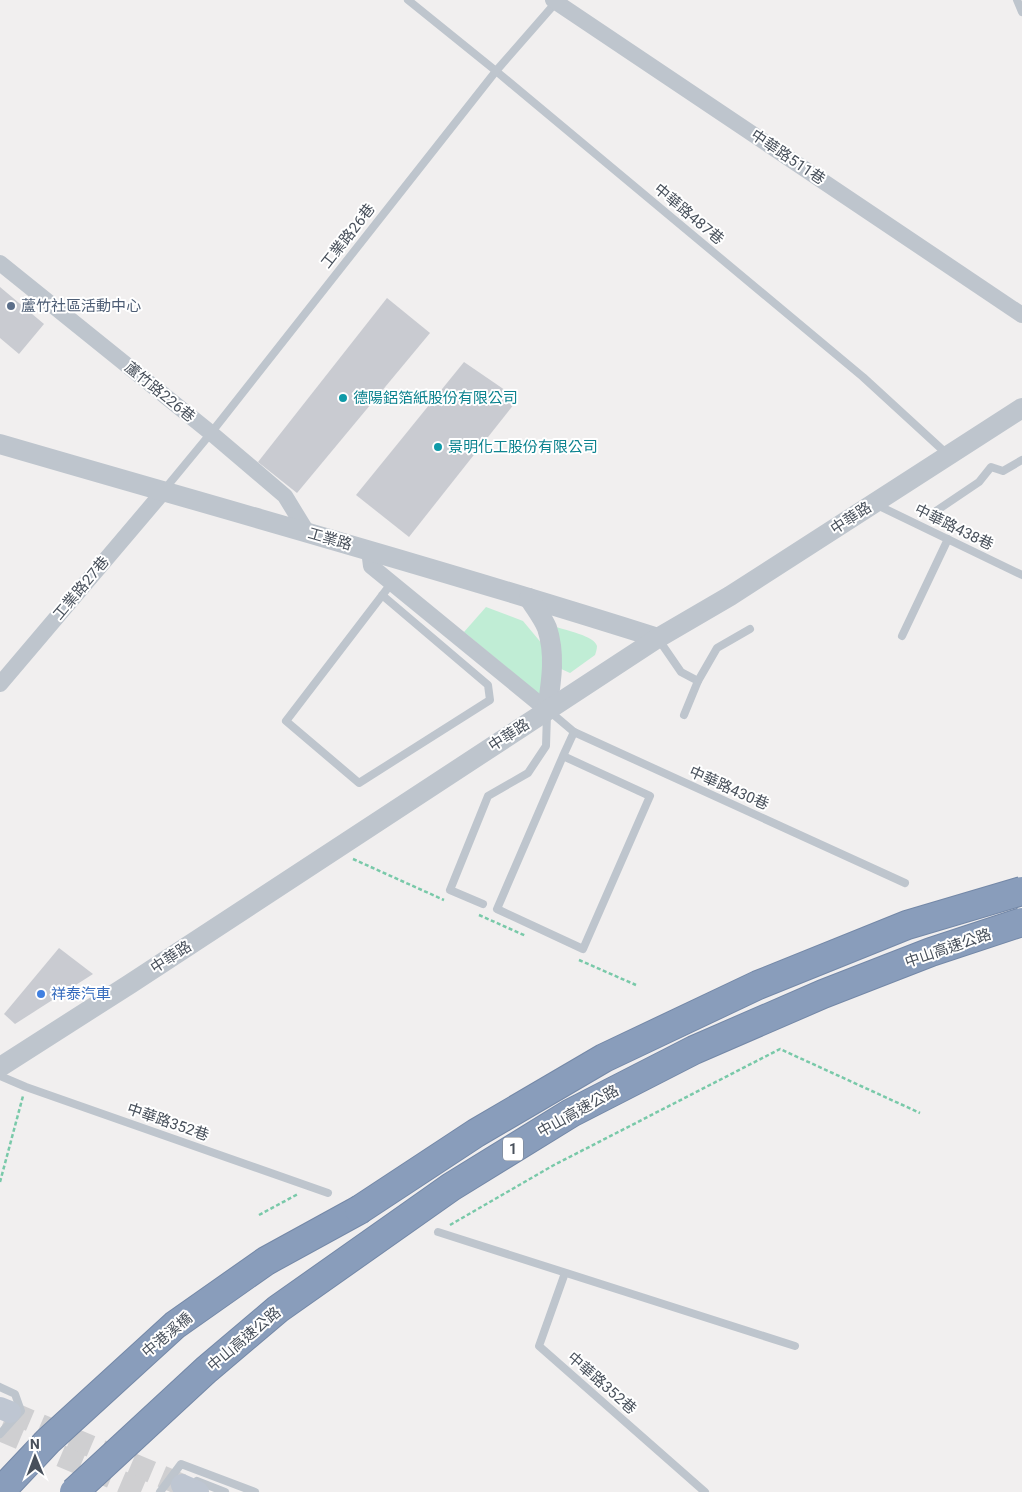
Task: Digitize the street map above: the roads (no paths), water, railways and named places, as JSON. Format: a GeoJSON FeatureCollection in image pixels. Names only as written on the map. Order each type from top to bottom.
{"type":"FeatureCollection","features":[{"type":"Feature","properties":{"kind":"highway","name":"中港溪橋"},"geometry":{"type":"LineString","coordinates":[[0,1492],[48,1441],[175,1325],[266,1261],[359,1210],[476,1133],[604,1058],[758,985],[907,925],[1022,891]]}},
{"type":"Feature","properties":{"kind":"highway","name":"中山高速公路"},"geometry":{"type":"LineString","coordinates":[[74,1492],[206,1370],[278,1309],[451,1187],[571,1113],[694,1050],[823,994],[931,952],[1022,922]]}},
{"type":"Feature","properties":{"kind":"street","name":"中華路511巷"},"geometry":{"type":"LineString","coordinates":[[556,1],[1022,315]]}},
{"type":"Feature","properties":{"kind":"street","name":"蘆竹路226巷"},"geometry":{"type":"LineString","coordinates":[[0,262],[211,433],[285,496],[307,532]]}},
{"type":"Feature","properties":{"kind":"street","name":"中華路"},"geometry":{"type":"LineString","coordinates":[[0,1066],[130,984],[658,638],[730,596],[1022,408]]}},
{"type":"Feature","properties":{"kind":"street","name":"工業路"},"geometry":{"type":"LineString","coordinates":[[0,444],[369,550],[658,638]]}},
{"type":"Feature","properties":{"kind":"street","name":"工業路27巷"},"geometry":{"type":"LineString","coordinates":[[0,684],[163,492]]}},
{"type":"Feature","properties":{"kind":"street"},"geometry":{"type":"LineString","coordinates":[[369,550],[371,566],[387,589],[547,710],[553,654],[546,628],[529,598]]}},
{"type":"Feature","properties":{"kind":"lane","name":"中華路487巷"},"geometry":{"type":"LineString","coordinates":[[408,0],[496,70],[863,378],[949,455]]}},
{"type":"Feature","properties":{"kind":"lane"},"geometry":{"type":"LineString","coordinates":[[1017,0],[1022,12]]}},
{"type":"Feature","properties":{"kind":"lane","name":"工業路26巷"},"geometry":{"type":"LineString","coordinates":[[163,492],[496,70],[556,1]]}},
{"type":"Feature","properties":{"kind":"lane"},"geometry":{"type":"LineString","coordinates":[[933,513],[978,482],[991,467],[1003,471],[1022,460]]}},
{"type":"Feature","properties":{"kind":"lane","name":"中華路438巷"},"geometry":{"type":"LineString","coordinates":[[874,503],[1022,575]]}},
{"type":"Feature","properties":{"kind":"lane"},"geometry":{"type":"LineString","coordinates":[[902,636],[948,539]]}},
{"type":"Feature","properties":{"kind":"lane"},"geometry":{"type":"LineString","coordinates":[[387,589],[488,685],[490,700],[358,783],[286,721],[387,589]]}},
{"type":"Feature","properties":{"kind":"lane"},"geometry":{"type":"LineString","coordinates":[[684,715],[698,681],[717,648],[750,629]]}},
{"type":"Feature","properties":{"kind":"lane"},"geometry":{"type":"LineString","coordinates":[[658,638],[681,672],[698,681]]}},
{"type":"Feature","properties":{"kind":"lane"},"geometry":{"type":"LineString","coordinates":[[483,904],[450,890],[488,796],[528,773],[546,746],[547,710]]}},
{"type":"Feature","properties":{"kind":"lane","name":"中華路430巷"},"geometry":{"type":"LineString","coordinates":[[547,710],[574,732],[905,883]]}},
{"type":"Feature","properties":{"kind":"lane"},"geometry":{"type":"LineString","coordinates":[[563,756],[650,796],[583,949],[497,909],[563,756],[574,732]]}},
{"type":"Feature","properties":{"kind":"lane","name":"中華路352巷"},"geometry":{"type":"LineString","coordinates":[[0,1076],[26,1087],[328,1192]]}},
{"type":"Feature","properties":{"kind":"lane"},"geometry":{"type":"LineString","coordinates":[[438,1232],[795,1346]]}},
{"type":"Feature","properties":{"kind":"lane","name":"中華路352巷"},"geometry":{"type":"LineString","coordinates":[[565,1273],[539,1346],[705,1492]]}},
{"type":"Feature","properties":{"kind":"lane"},"geometry":{"type":"LineString","coordinates":[[0,1387],[14,1394],[21,1411],[0,1434]]}},
{"type":"Feature","properties":{"kind":"lane"},"geometry":{"type":"LineString","coordinates":[[160,1492],[181,1464],[255,1492]]}},
{"type":"Feature","properties":{"kind":"lane"},"geometry":{"type":"LineString","coordinates":[[190,1485],[225,1492]]}},
{"type":"Feature","properties":{"kind":"tunnel"},"geometry":{"type":"LineString","coordinates":[[10,1412],[182,1485]]}},
{"type":"Feature","properties":{"kind":"tunnel"},"geometry":{"type":"LineString","coordinates":[[0,1430],[146,1492]]}},
{"type":"Feature","properties":{"kind":"place","name":"蘆竹社區活動中心"},"geometry":{"type":"Point","coordinates":[11,306]}},
{"type":"Feature","properties":{"kind":"place","name":"德陽鋁箔紙股份有限公司"},"geometry":{"type":"Point","coordinates":[343,398]}},
{"type":"Feature","properties":{"kind":"place","name":"景明化工股份有限公司"},"geometry":{"type":"Point","coordinates":[438,447]}},
{"type":"Feature","properties":{"kind":"place","name":"祥泰汽車"},"geometry":{"type":"Point","coordinates":[41,994]}}]}
